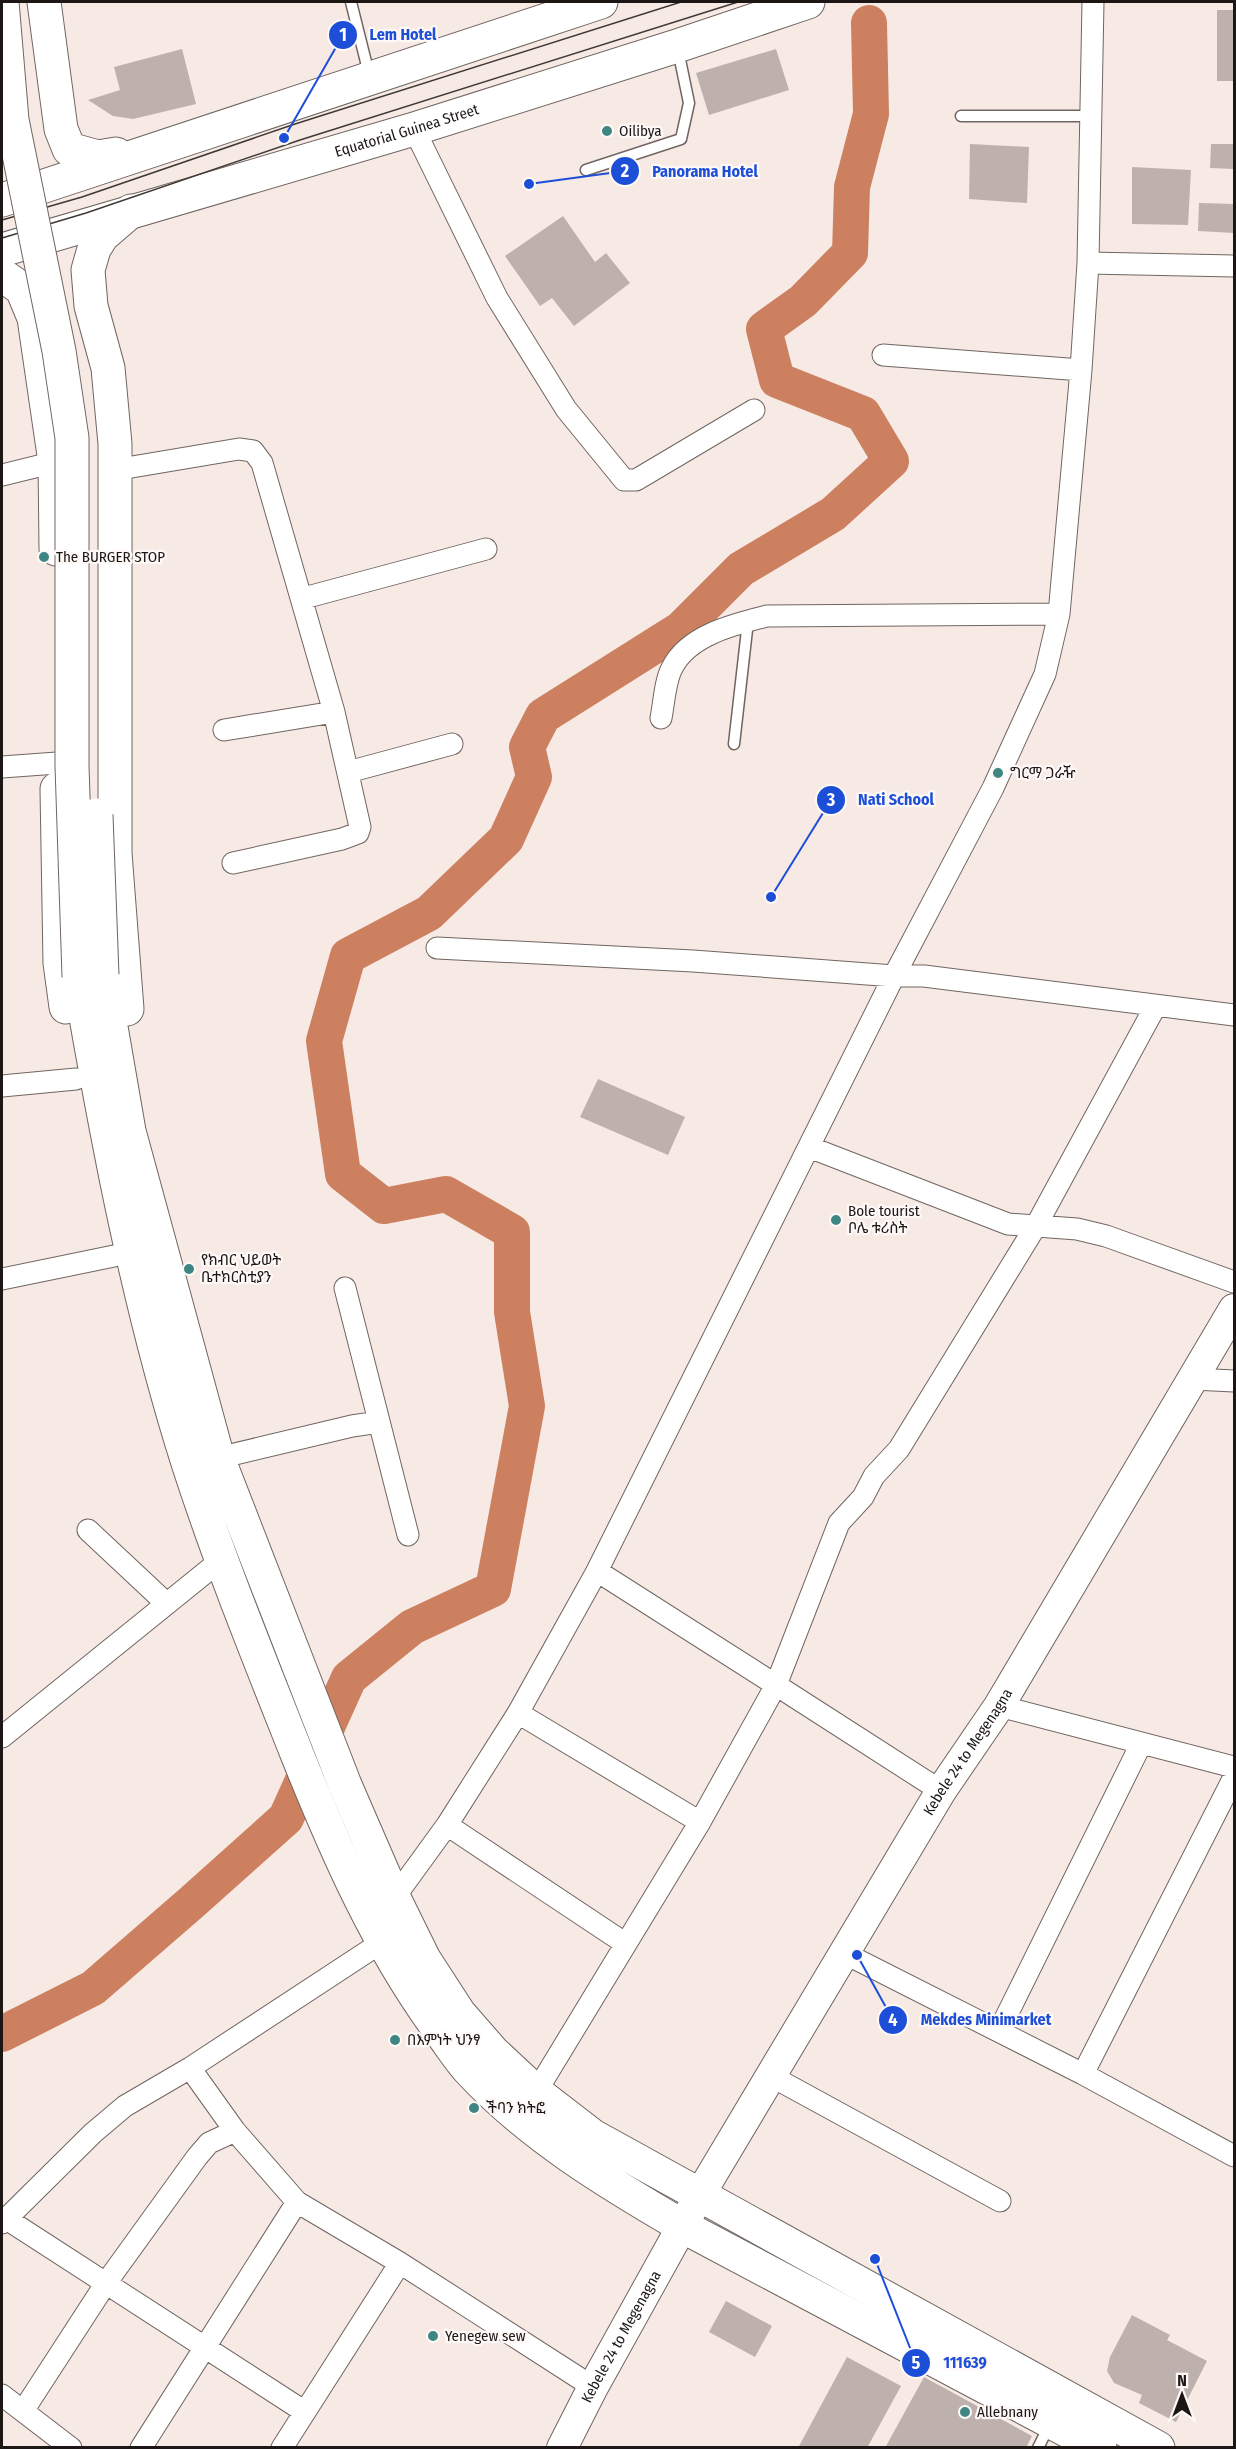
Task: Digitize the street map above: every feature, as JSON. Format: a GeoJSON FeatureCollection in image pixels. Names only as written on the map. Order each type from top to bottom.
{"type":"FeatureCollection","features":[{"type":"Feature","properties":{"kind":"main road"},"geometry":{"type":"LineString","coordinates":[[2,2],[12,120],[59,351],[72,438],[72,766],[106,1135],[158,1298],[255,1557],[293,1646],[345,1785],[394,1898],[424,1959],[459,2013],[493,2052],[536,2092],[592,2136],[1158,2448]]}},
{"type":"Feature","properties":{"kind":"main road"},"geometry":{"type":"LineString","coordinates":[[21,2],[28,94],[38,161],[78,349],[92,429],[96,818],[90,976]]}},
{"type":"Feature","properties":{"kind":"main road"},"geometry":{"type":"LineString","coordinates":[[44,2],[61,129],[73,162],[91,236],[88,270],[91,306],[108,368],[115,444],[116,853],[123,978],[137,1081],[173,1233],[158,1298],[187,1460],[221,1560],[324,1822],[382,1942],[424,2009],[467,2069],[519,2118],[617,2189],[1044,2434],[1100,2448]]}},
{"type":"Feature","properties":{"kind":"main road","name":"Equatorial Guinea Street"},"geometry":{"type":"LineString","coordinates":[[91,236],[102,236],[131,212],[414,129],[808,2]]}},
{"type":"Feature","properties":{"kind":"main road"},"geometry":{"type":"LineString","coordinates":[[158,1298],[129,1284],[114,1256],[76,1078],[60,963],[57,764],[59,645],[55,462],[34,318],[9,265],[2,198],[73,162],[144,151],[590,3]]}},
{"type":"Feature","properties":{"kind":"main road"},"geometry":{"type":"LineString","coordinates":[[9,265],[91,236]]}},
{"type":"Feature","properties":{"kind":"main road","name":"Kebele 24 to Megenagna"},"geometry":{"type":"LineString","coordinates":[[562,2448],[592,2386],[684,2228],[699,2196],[941,1791],[999,1706],[1234,1309]]}},
{"type":"Feature","properties":{"kind":"main road"},"geometry":{"type":"LineString","coordinates":[[286,1725],[318,1711]]}},
{"type":"Feature","properties":{"kind":"street"},"geometry":{"type":"LineString","coordinates":[[394,1898],[447,1825],[518,1713],[597,1571],[894,976],[993,789],[1045,674],[1059,614],[1081,369],[1088,263],[1094,2]]}},
{"type":"Feature","properties":{"kind":"street"},"geometry":{"type":"LineString","coordinates":[[414,129],[497,298],[566,409],[624,480],[636,480],[754,410]]}},
{"type":"Feature","properties":{"kind":"street"},"geometry":{"type":"LineString","coordinates":[[1088,263],[1234,266]]}},
{"type":"Feature","properties":{"kind":"street"},"geometry":{"type":"LineString","coordinates":[[883,355],[1081,369]]}},
{"type":"Feature","properties":{"kind":"street"},"geometry":{"type":"LineString","coordinates":[[114,470],[239,449],[253,451],[262,463],[303,598],[334,712],[360,827],[358,833],[233,863]]}},
{"type":"Feature","properties":{"kind":"street"},"geometry":{"type":"LineString","coordinates":[[2,475],[55,462]]}},
{"type":"Feature","properties":{"kind":"street"},"geometry":{"type":"LineString","coordinates":[[303,598],[486,549]]}},
{"type":"Feature","properties":{"kind":"street"},"geometry":{"type":"LineString","coordinates":[[662,718],[670,669],[680,655],[706,637],[767,616],[1059,614]]}},
{"type":"Feature","properties":{"kind":"street"},"geometry":{"type":"LineString","coordinates":[[224,730],[334,712]]}},
{"type":"Feature","properties":{"kind":"street"},"geometry":{"type":"LineString","coordinates":[[348,772],[452,744]]}},
{"type":"Feature","properties":{"kind":"street"},"geometry":{"type":"LineString","coordinates":[[2,767],[57,764]]}},
{"type":"Feature","properties":{"kind":"street"},"geometry":{"type":"LineString","coordinates":[[437,948],[924,976],[1155,1007],[1234,1015]]}},
{"type":"Feature","properties":{"kind":"street"},"geometry":{"type":"LineString","coordinates":[[536,2092],[700,1822],[776,1685],[839,1522],[863,1497],[874,1476],[899,1449],[1037,1224],[1155,1007]]}},
{"type":"Feature","properties":{"kind":"street"},"geometry":{"type":"LineString","coordinates":[[2,1086],[76,1078]]}},
{"type":"Feature","properties":{"kind":"street"},"geometry":{"type":"LineString","coordinates":[[809,1147],[1008,1224],[1037,1224],[1106,1236],[1234,1282]]}},
{"type":"Feature","properties":{"kind":"street"},"geometry":{"type":"LineString","coordinates":[[2,1279],[114,1256]]}},
{"type":"Feature","properties":{"kind":"street"},"geometry":{"type":"LineString","coordinates":[[345,1288],[408,1535]]}},
{"type":"Feature","properties":{"kind":"street"},"geometry":{"type":"LineString","coordinates":[[1193,1379],[1234,1381]]}},
{"type":"Feature","properties":{"kind":"street"},"geometry":{"type":"LineString","coordinates":[[218,1458],[352,1426],[379,1422]]}},
{"type":"Feature","properties":{"kind":"street"},"geometry":{"type":"LineString","coordinates":[[88,1530],[167,1604]]}},
{"type":"Feature","properties":{"kind":"street"},"geometry":{"type":"LineString","coordinates":[[2,1737],[221,1560]]}},
{"type":"Feature","properties":{"kind":"street"},"geometry":{"type":"LineString","coordinates":[[597,1571],[941,1791]]}},
{"type":"Feature","properties":{"kind":"street"},"geometry":{"type":"LineString","coordinates":[[999,1706],[1234,1767]]}},
{"type":"Feature","properties":{"kind":"street"},"geometry":{"type":"LineString","coordinates":[[518,1713],[700,1822]]}},
{"type":"Feature","properties":{"kind":"street"},"geometry":{"type":"LineString","coordinates":[[999,2031],[1141,1743]]}},
{"type":"Feature","properties":{"kind":"street"},"geometry":{"type":"LineString","coordinates":[[1083,2074],[1234,1777]]}},
{"type":"Feature","properties":{"kind":"street"},"geometry":{"type":"LineString","coordinates":[[447,1825],[627,1944]]}},
{"type":"Feature","properties":{"kind":"street"},"geometry":{"type":"LineString","coordinates":[[305,2412],[106,2283],[3,2221],[124,2106],[190,2068],[382,1942]]}},
{"type":"Feature","properties":{"kind":"street"},"geometry":{"type":"LineString","coordinates":[[844,1953],[1083,2074],[1234,2156]]}},
{"type":"Feature","properties":{"kind":"street"},"geometry":{"type":"LineString","coordinates":[[190,2068],[235,2131],[297,2202],[400,2263],[592,2386]]}},
{"type":"Feature","properties":{"kind":"street"},"geometry":{"type":"LineString","coordinates":[[771,2076],[1000,2201]]}},
{"type":"Feature","properties":{"kind":"street"},"geometry":{"type":"LineString","coordinates":[[23,2411],[106,2283],[209,2142],[235,2131]]}},
{"type":"Feature","properties":{"kind":"street"},"geometry":{"type":"LineString","coordinates":[[141,2448],[297,2202]]}},
{"type":"Feature","properties":{"kind":"street"},"geometry":{"type":"LineString","coordinates":[[282,2448],[400,2263]]}},
{"type":"Feature","properties":{"kind":"street"},"geometry":{"type":"LineString","coordinates":[[2,2395],[71,2448]]}},
{"type":"Feature","properties":{"kind":"lane"},"geometry":{"type":"LineString","coordinates":[[351,2],[370,77]]}},
{"type":"Feature","properties":{"kind":"lane"},"geometry":{"type":"LineString","coordinates":[[586,170],[681,139],[689,102],[677,46]]}},
{"type":"Feature","properties":{"kind":"lane"},"geometry":{"type":"LineString","coordinates":[[961,116],[1091,116]]}},
{"type":"Feature","properties":{"kind":"lane"},"geometry":{"type":"LineString","coordinates":[[735,744],[748,621]]}},
{"type":"Feature","properties":{"kind":"building"},"geometry":{"type":"Polygon","coordinates":[[[1217,10],[1234,10],[1234,81],[1217,81],[1217,10]]]}},
{"type":"Feature","properties":{"kind":"building"},"geometry":{"type":"Polygon","coordinates":[[[182,49],[196,104],[133,119],[113,116],[88,100],[120,90],[114,67],[182,49]]]}},
{"type":"Feature","properties":{"kind":"building"},"geometry":{"type":"Polygon","coordinates":[[[776,49],[789,90],[709,115],[696,73],[776,49]]]}},
{"type":"Feature","properties":{"kind":"building"},"geometry":{"type":"Polygon","coordinates":[[[970,144],[1029,147],[1027,203],[969,199],[970,144]]]}},
{"type":"Feature","properties":{"kind":"building"},"geometry":{"type":"Polygon","coordinates":[[[1211,144],[1234,144],[1234,169],[1210,168],[1211,144]]]}},
{"type":"Feature","properties":{"kind":"building"},"geometry":{"type":"Polygon","coordinates":[[[1132,167],[1191,170],[1188,225],[1132,224],[1132,167]]]}},
{"type":"Feature","properties":{"kind":"building"},"geometry":{"type":"Polygon","coordinates":[[[1199,203],[1234,204],[1234,233],[1198,231],[1199,203]]]}},
{"type":"Feature","properties":{"kind":"building"},"geometry":{"type":"Polygon","coordinates":[[[563,216],[595,262],[606,253],[630,283],[574,326],[552,298],[540,306],[505,256],[563,216]]]}},
{"type":"Feature","properties":{"kind":"building"},"geometry":{"type":"Polygon","coordinates":[[[598,1079],[685,1117],[668,1155],[580,1117],[598,1079]]]}},
{"type":"Feature","properties":{"kind":"building"},"geometry":{"type":"Polygon","coordinates":[[[726,2301],[772,2326],[755,2357],[709,2332],[726,2301]]]}},
{"type":"Feature","properties":{"kind":"building"},"geometry":{"type":"Polygon","coordinates":[[[1132,2315],[1170,2335],[1167,2340],[1207,2361],[1176,2422],[1139,2403],[1142,2395],[1114,2383],[1107,2371],[1110,2357],[1132,2315]]]}},
{"type":"Feature","properties":{"kind":"building"},"geometry":{"type":"Polygon","coordinates":[[[847,2357],[901,2386],[867,2448],[798,2448],[847,2357]]]}},
{"type":"Feature","properties":{"kind":"building"},"geometry":{"type":"Polygon","coordinates":[[[924,2377],[1032,2436],[1026,2448],[885,2448],[924,2377]]]}},
{"type":"Feature","properties":{"kind":"waterway"},"geometry":{"type":"LineString","coordinates":[[2,2034],[93,1988],[286,1818],[349,1678],[412,1627],[493,1589],[527,1406],[512,1312],[512,1232],[446,1194],[384,1206],[343,1174],[324,1041],[348,956],[429,913],[506,839],[534,777],[527,747],[543,716],[681,629],[741,569],[833,514],[891,461],[863,414],[777,380],[764,329],[803,301],[850,253],[852,187],[871,114],[869,23]]}},
{"type":"Feature","properties":{"kind":"tram line"},"geometry":{"type":"LineString","coordinates":[[2,220],[82,197],[295,124],[681,2]]}},
{"type":"Feature","properties":{"kind":"tram line"},"geometry":{"type":"LineString","coordinates":[[2,238],[86,213],[300,140],[738,2]]}},
{"type":"Feature","properties":{"kind":"place","name":"Oilibya"},"geometry":{"type":"Point","coordinates":[607,131]}},
{"type":"Feature","properties":{"kind":"place","name":"Lem Hotel"},"geometry":{"type":"Point","coordinates":[284,138]}},
{"type":"Feature","properties":{"kind":"place","name":"Panorama Hotel"},"geometry":{"type":"Point","coordinates":[529,184]}},
{"type":"Feature","properties":{"kind":"place","name":"The BURGER STOP"},"geometry":{"type":"Point","coordinates":[44,557]}},
{"type":"Feature","properties":{"kind":"place","name":"ግርማ ጋራዥ"},"geometry":{"type":"Point","coordinates":[998,773]}},
{"type":"Feature","properties":{"kind":"place","name":"Nati School"},"geometry":{"type":"Point","coordinates":[771,897]}},
{"type":"Feature","properties":{"kind":"place","name":"Bole tourist ቦሌ ቱሪስት"},"geometry":{"type":"Point","coordinates":[836,1220]}},
{"type":"Feature","properties":{"kind":"place","name":"የክብር ህይወት ቤተክርስቲያን"},"geometry":{"type":"Point","coordinates":[189,1269]}},
{"type":"Feature","properties":{"kind":"place","name":"Mekdes Minimarket"},"geometry":{"type":"Point","coordinates":[857,1955]}},
{"type":"Feature","properties":{"kind":"place","name":"በእምነት ህንፃ"},"geometry":{"type":"Point","coordinates":[395,2040]}},
{"type":"Feature","properties":{"kind":"place","name":"ችባን ክትፎ"},"geometry":{"type":"Point","coordinates":[474,2108]}},
{"type":"Feature","properties":{"kind":"place","name":"111639"},"geometry":{"type":"Point","coordinates":[875,2259]}},
{"type":"Feature","properties":{"kind":"place","name":"Yenegew sew"},"geometry":{"type":"Point","coordinates":[433,2336]}},
{"type":"Feature","properties":{"kind":"place","name":"Allebnany"},"geometry":{"type":"Point","coordinates":[965,2412]}}]}
